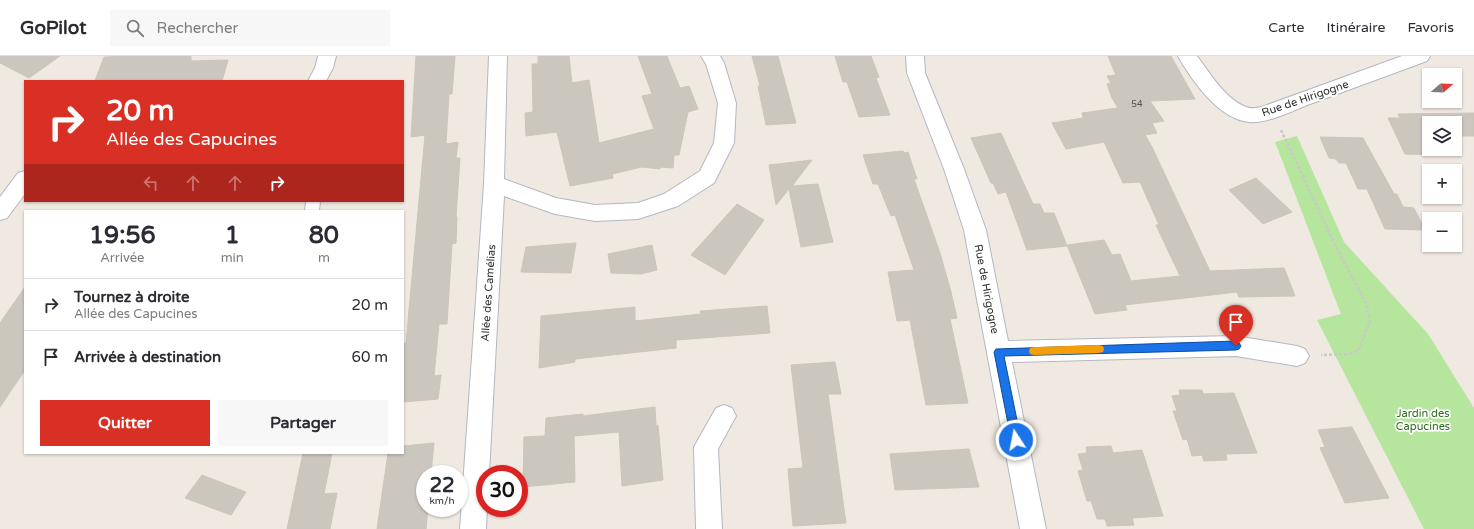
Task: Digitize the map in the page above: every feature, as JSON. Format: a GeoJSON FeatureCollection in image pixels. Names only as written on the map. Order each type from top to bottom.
{"type":"FeatureCollection","features":[{"type":"Feature","properties":{"kind":"street"},"geometry":{"type":"LineString","coordinates":[[318,80],[324,68],[327,56]]}},
{"type":"Feature","properties":{"kind":"street","name":"Allée des Camélias"},"geometry":{"type":"LineString","coordinates":[[473,529],[494,184],[498,56]]}},
{"type":"Feature","properties":{"kind":"street"},"geometry":{"type":"LineString","coordinates":[[494,184],[555,206],[595,214],[638,211],[671,200],[707,177],[724,143],[727,104],[715,63],[710,56]]}},
{"type":"Feature","properties":{"kind":"street","name":"Rue de Hirigogne"},"geometry":{"type":"LineString","coordinates":[[914,56],[916,73],[954,169],[975,230],[1033,529]]}},
{"type":"Feature","properties":{"kind":"street","name":"Rue de Hirigogne"},"geometry":{"type":"LineString","coordinates":[[1187,56],[1226,104],[1238,112],[1250,115],[1272,111],[1421,56]]}},
{"type":"Feature","properties":{"kind":"street"},"geometry":{"type":"LineString","coordinates":[[0,212],[24,180]]}},
{"type":"Feature","properties":{"kind":"street"},"geometry":{"type":"LineString","coordinates":[[999,352],[1236,346],[1296,356]]}},
{"type":"Feature","properties":{"kind":"street"},"geometry":{"type":"LineString","coordinates":[[709,529],[706,447],[724,416]]}},
{"type":"Feature","properties":{"kind":"path"},"geometry":{"type":"LineString","coordinates":[[1272,111],[1336,247],[1366,303],[1370,321],[1358,351],[1348,354],[1296,356]]}},
{"type":"Feature","properties":{"kind":"green space","name":"Jardin des Capucines"},"geometry":{"type":"Polygon","coordinates":[[[1297,136],[1344,242],[1428,334],[1474,408],[1474,529],[1424,529],[1317,320],[1341,314],[1275,142],[1297,136]]]}},
{"type":"Feature","properties":{"kind":"building"},"geometry":{"type":"Polygon","coordinates":[[[0,56],[60,56],[29,78],[0,63],[0,56]]]}},
{"type":"Feature","properties":{"kind":"building"},"geometry":{"type":"Polygon","coordinates":[[[191,56],[191,61],[228,60],[222,80],[95,80],[104,57],[191,56]]]}},
{"type":"Feature","properties":{"kind":"building"},"geometry":{"type":"Polygon","coordinates":[[[416,56],[455,56],[452,94],[449,94],[446,144],[458,142],[456,158],[460,158],[456,217],[456,243],[452,244],[447,324],[439,324],[434,376],[441,375],[438,399],[404,402],[404,344],[406,343],[425,135],[411,137],[416,56]]]}},
{"type":"Feature","properties":{"kind":"building"},"geometry":{"type":"Polygon","coordinates":[[[538,56],[569,56],[572,83],[589,80],[599,143],[654,129],[642,96],[652,94],[638,56],[667,56],[680,88],[689,86],[698,109],[688,112],[679,155],[674,155],[673,168],[660,167],[660,169],[642,167],[612,174],[613,178],[570,186],[557,132],[526,136],[525,113],[533,112],[532,64],[538,64],[538,56]]]}},
{"type":"Feature","properties":{"kind":"building"},"geometry":{"type":"Polygon","coordinates":[[[752,56],[778,56],[796,123],[766,125],[758,86],[760,86],[752,56]]]}},
{"type":"Feature","properties":{"kind":"building"},"geometry":{"type":"Polygon","coordinates":[[[835,56],[871,56],[879,77],[876,78],[890,115],[859,117],[847,82],[843,82],[835,56]]]}},
{"type":"Feature","properties":{"kind":"building"},"geometry":{"type":"Polygon","coordinates":[[[1108,56],[1171,56],[1195,99],[1150,101],[1164,121],[1152,123],[1157,133],[1145,135],[1210,271],[1284,268],[1295,296],[1239,297],[1237,292],[1125,305],[1127,310],[1095,314],[1067,245],[1104,240],[1112,255],[1120,254],[1131,281],[1180,276],[1156,225],[1159,225],[1140,182],[1123,183],[1104,142],[1066,149],[1052,123],[1083,118],[1082,113],[1118,108],[1112,98],[1107,84],[1111,83],[1107,76],[1116,75],[1108,56]]]}},
{"type":"Feature","properties":{"kind":"building"},"geometry":{"type":"Polygon","coordinates":[[[1474,113],[1474,136],[1462,136],[1462,116],[1422,116],[1422,154],[1405,154],[1388,118],[1400,118],[1398,114],[1474,113]]]}},
{"type":"Feature","properties":{"kind":"building"},"geometry":{"type":"Polygon","coordinates":[[[1001,133],[1033,204],[1040,204],[1044,213],[1054,213],[1067,246],[1027,250],[1006,192],[998,194],[993,183],[991,183],[971,138],[1001,133]]]}},
{"type":"Feature","properties":{"kind":"building"},"geometry":{"type":"Polygon","coordinates":[[[1320,137],[1363,138],[1394,194],[1397,194],[1403,207],[1414,208],[1422,224],[1422,230],[1385,229],[1367,189],[1358,189],[1346,163],[1339,163],[1336,159],[1329,158],[1320,137]]]}},
{"type":"Feature","properties":{"kind":"building"},"geometry":{"type":"Polygon","coordinates":[[[903,151],[904,153],[908,152],[917,179],[914,179],[940,253],[951,292],[957,318],[950,319],[968,403],[926,405],[910,320],[897,321],[888,272],[914,270],[895,215],[891,216],[878,184],[873,184],[863,155],[903,151]]]}},
{"type":"Feature","properties":{"kind":"building"},"geometry":{"type":"Polygon","coordinates":[[[812,160],[792,186],[818,184],[833,242],[801,247],[789,189],[776,205],[769,165],[812,160]]]}},
{"type":"Feature","properties":{"kind":"building"},"geometry":{"type":"Polygon","coordinates":[[[1256,178],[1292,212],[1263,224],[1229,190],[1256,178]]]}},
{"type":"Feature","properties":{"kind":"building"},"geometry":{"type":"Polygon","coordinates":[[[737,204],[764,220],[725,275],[691,255],[737,204]]]}},
{"type":"Feature","properties":{"kind":"building"},"geometry":{"type":"Polygon","coordinates":[[[576,243],[571,273],[521,272],[526,247],[576,243]]]}},
{"type":"Feature","properties":{"kind":"building"},"geometry":{"type":"Polygon","coordinates":[[[652,245],[657,270],[641,274],[611,273],[608,254],[652,245]]]}},
{"type":"Feature","properties":{"kind":"building"},"geometry":{"type":"Polygon","coordinates":[[[24,288],[24,371],[0,407],[0,323],[24,288]]]}},
{"type":"Feature","properties":{"kind":"building"},"geometry":{"type":"Polygon","coordinates":[[[767,306],[770,333],[676,340],[676,348],[575,359],[575,362],[539,368],[541,316],[635,307],[635,321],[701,314],[700,311],[767,306]]]}},
{"type":"Feature","properties":{"kind":"building"},"geometry":{"type":"Polygon","coordinates":[[[835,362],[841,394],[828,394],[846,523],[793,526],[788,469],[803,468],[791,365],[835,362]]]}},
{"type":"Feature","properties":{"kind":"building"},"geometry":{"type":"Polygon","coordinates":[[[1179,390],[1202,390],[1203,394],[1234,393],[1257,453],[1226,454],[1227,460],[1204,461],[1202,455],[1192,456],[1187,439],[1183,440],[1173,411],[1177,411],[1172,396],[1180,395],[1179,390]]]}},
{"type":"Feature","properties":{"kind":"building"},"geometry":{"type":"Polygon","coordinates":[[[655,407],[663,480],[622,486],[619,432],[574,436],[575,482],[528,487],[528,465],[523,465],[524,437],[545,436],[546,418],[583,414],[583,416],[655,407]]]}},
{"type":"Feature","properties":{"kind":"building"},"geometry":{"type":"Polygon","coordinates":[[[1352,427],[1389,498],[1345,503],[1320,448],[1325,447],[1318,430],[1352,427]]]}},
{"type":"Feature","properties":{"kind":"building"},"geometry":{"type":"Polygon","coordinates":[[[434,443],[432,465],[416,465],[416,517],[427,517],[426,529],[377,529],[388,454],[404,454],[404,446],[434,443]]]}},
{"type":"Feature","properties":{"kind":"building"},"geometry":{"type":"Polygon","coordinates":[[[1111,446],[1113,453],[1142,450],[1163,516],[1132,518],[1134,525],[1107,526],[1105,519],[1097,519],[1091,501],[1087,501],[1078,471],[1083,470],[1078,454],[1087,453],[1086,447],[1111,446]]]}},
{"type":"Feature","properties":{"kind":"building"},"geometry":{"type":"Polygon","coordinates":[[[969,449],[979,487],[895,490],[890,454],[969,449]]]}},
{"type":"Feature","properties":{"kind":"building"},"geometry":{"type":"Polygon","coordinates":[[[303,454],[332,454],[324,494],[337,493],[330,529],[287,529],[303,454]]]}},
{"type":"Feature","properties":{"kind":"building"},"geometry":{"type":"Polygon","coordinates":[[[202,475],[246,492],[231,515],[185,498],[202,475]]]}},
{"type":"Feature","properties":{"kind":"slow traffic"},"geometry":{"type":"LineString","coordinates":[[1034,351],[1099,349]]}},
{"type":"Feature","properties":{"kind":"route"},"geometry":{"type":"LineString","coordinates":[[1016,440],[999,352],[1236,346]]}}]}
